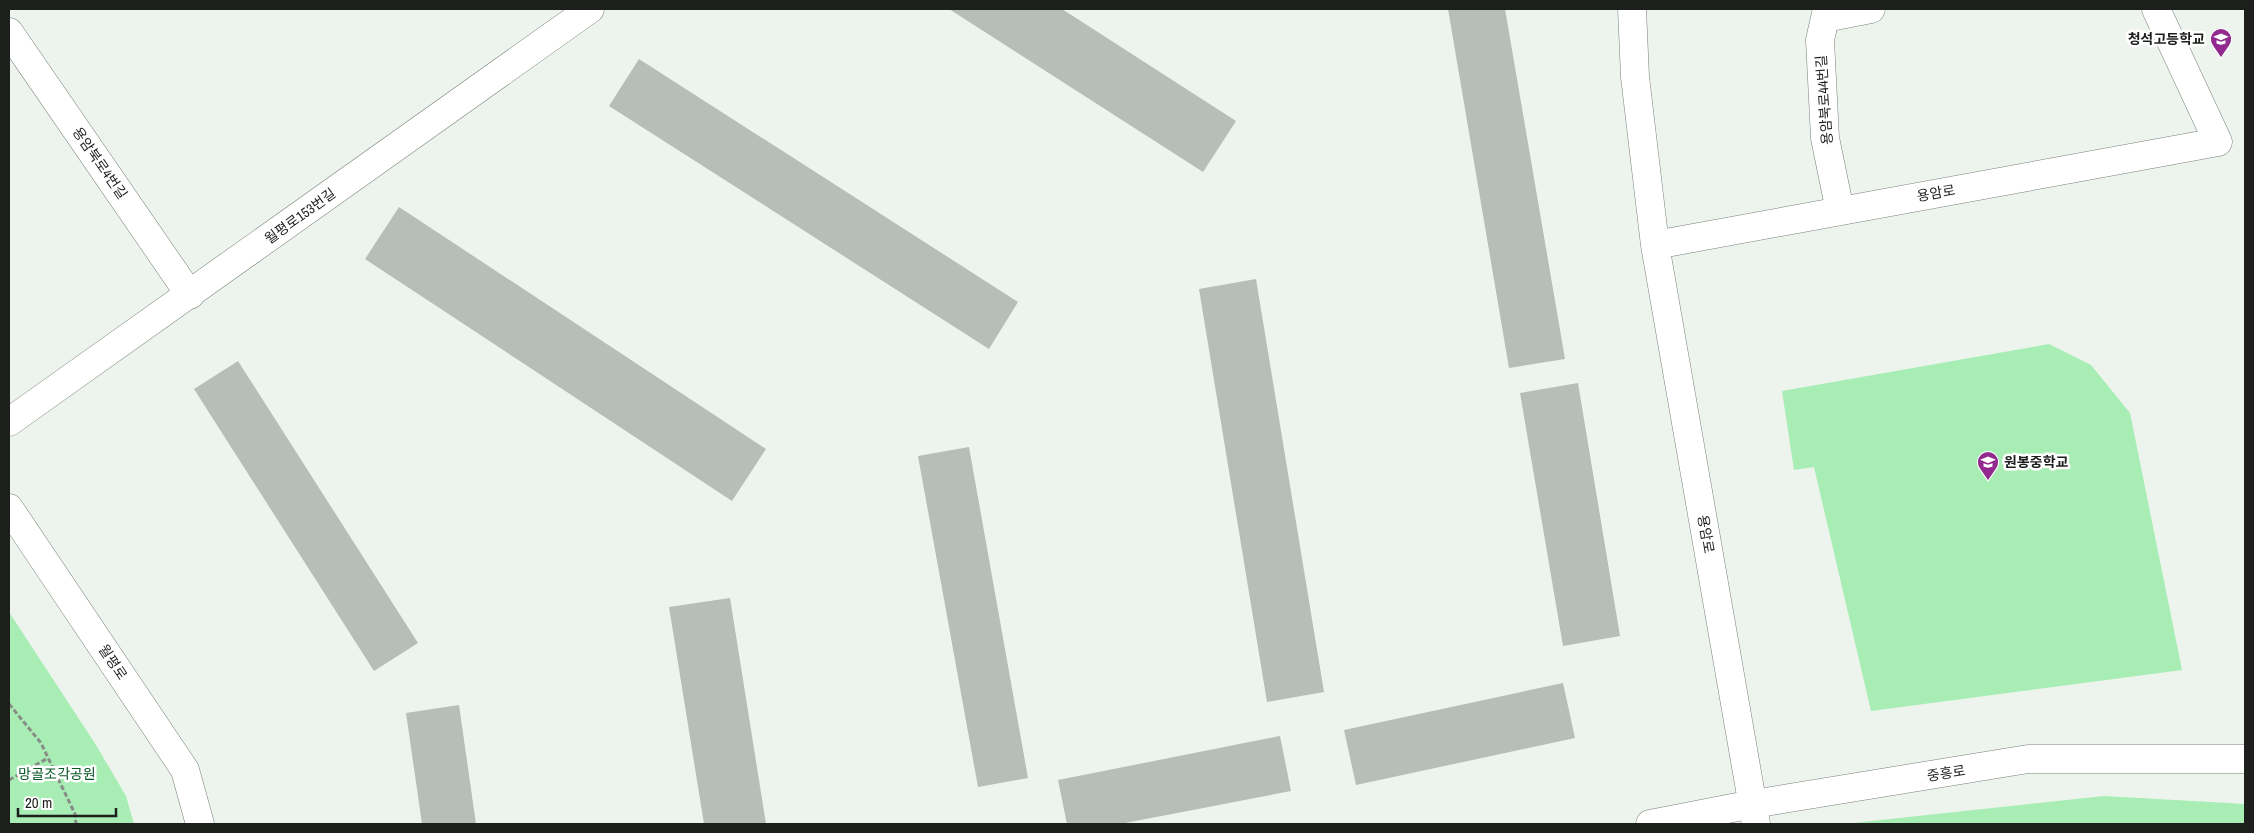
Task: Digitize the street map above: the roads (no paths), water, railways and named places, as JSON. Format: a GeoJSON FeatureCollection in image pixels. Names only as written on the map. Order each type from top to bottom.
{"type":"FeatureCollection","features":[{"type":"Feature","properties":{"kind":"street","name":"월평로153번길"},"geometry":{"type":"LineString","coordinates":[[9,422],[590,9]]}},
{"type":"Feature","properties":{"kind":"street","name":"용암로"},"geometry":{"type":"LineString","coordinates":[[1632,9],[1635,77],[1655,245],[1755,814]]}},
{"type":"Feature","properties":{"kind":"street","name":"용암북로44번길"},"geometry":{"type":"LineString","coordinates":[[1840,211],[1825,138],[1820,40],[1826,14],[1871,9]]}},
{"type":"Feature","properties":{"kind":"street","name":"용암로"},"geometry":{"type":"LineString","coordinates":[[1655,245],[2218,142],[2156,9]]}},
{"type":"Feature","properties":{"kind":"street","name":"용암북로4번길"},"geometry":{"type":"LineString","coordinates":[[9,32],[190,295]]}},
{"type":"Feature","properties":{"kind":"street","name":"월평로"},"geometry":{"type":"LineString","coordinates":[[9,508],[185,770],[200,824]]}},
{"type":"Feature","properties":{"kind":"street","name":"중흥로"},"geometry":{"type":"LineString","coordinates":[[1650,824],[1755,814],[2028,759],[2245,759]]}},
{"type":"Feature","properties":{"kind":"place","name":"청석고등학교"},"geometry":{"type":"Point","coordinates":[2221,58]}},
{"type":"Feature","properties":{"kind":"place","name":"원봉중학교"},"geometry":{"type":"Point","coordinates":[1988,481]}},
{"type":"Feature","properties":{"kind":"park label","name":"망골조각공원"},"geometry":{"type":"Point","coordinates":[57,774]}}]}
